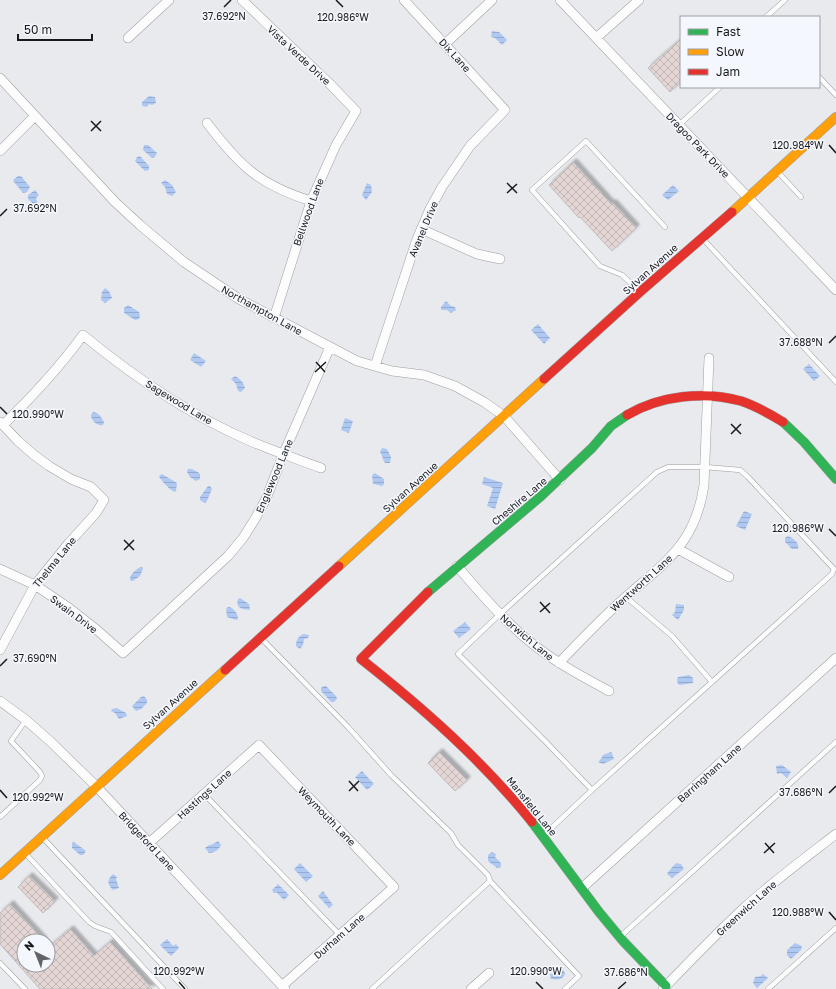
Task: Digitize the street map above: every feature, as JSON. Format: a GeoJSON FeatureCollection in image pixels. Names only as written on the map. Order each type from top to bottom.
{"type":"FeatureCollection","features":[{"type":"Feature","properties":{"kind":"main road","name":"Sylvan Avenue"},"geometry":{"type":"LineString","coordinates":[[0,875],[41,836],[640,292],[748,198],[836,117]]}},
{"type":"Feature","properties":{"kind":"main road","name":"Cheshire Lane"},"geometry":{"type":"LineString","coordinates":[[361,659],[400,618],[457,566],[560,480],[613,424],[643,406],[661,400],[678,397],[708,396],[747,403],[781,421],[794,431],[836,479]]}},
{"type":"Feature","properties":{"kind":"main road","name":"Mansfield Lane"},"geometry":{"type":"LineString","coordinates":[[361,659],[394,684],[478,761],[515,801],[620,936],[665,987]]}},
{"type":"Feature","properties":{"kind":"street"},"geometry":{"type":"LineString","coordinates":[[128,38],[169,0]]}},
{"type":"Feature","properties":{"kind":"street","name":"Vista Verde Drive"},"geometry":{"type":"LineString","coordinates":[[242,0],[356,111]]}},
{"type":"Feature","properties":{"kind":"street","name":"Dix Lane"},"geometry":{"type":"LineString","coordinates":[[404,0],[505,110]]}},
{"type":"Feature","properties":{"kind":"street"},"geometry":{"type":"LineString","coordinates":[[445,44],[492,0]]}},
{"type":"Feature","properties":{"kind":"street","name":"Dragoo Park Drive"},"geometry":{"type":"LineString","coordinates":[[560,0],[836,290]]}},
{"type":"Feature","properties":{"kind":"street"},"geometry":{"type":"LineString","coordinates":[[596,38],[639,0]]}},
{"type":"Feature","properties":{"kind":"street","name":"Northampton Lane"},"geometry":{"type":"LineString","coordinates":[[0,78],[116,202],[161,244],[213,283],[274,318],[357,361],[392,371],[424,375],[448,384],[484,402],[504,416],[560,480]]}},
{"type":"Feature","properties":{"kind":"street","name":"Avanel Drive"},"geometry":{"type":"LineString","coordinates":[[375,366],[421,229],[442,187],[470,146],[505,110]]}},
{"type":"Feature","properties":{"kind":"street","name":"Bellwood Lane"},"geometry":{"type":"LineString","coordinates":[[274,318],[311,201],[336,145],[356,111]]}},
{"type":"Feature","properties":{"kind":"street"},"geometry":{"type":"LineString","coordinates":[[0,151],[35,116]]}},
{"type":"Feature","properties":{"kind":"street"},"geometry":{"type":"LineString","coordinates":[[207,123],[225,147],[250,171],[277,189],[311,201]]}},
{"type":"Feature","properties":{"kind":"street"},"geometry":{"type":"LineString","coordinates":[[421,229],[478,254],[500,259]]}},
{"type":"Feature","properties":{"kind":"street","name":"Sagewood Lane"},"geometry":{"type":"LineString","coordinates":[[1,423],[30,399],[54,372],[83,335],[124,367],[182,406],[237,435],[283,455],[321,468]]}},
{"type":"Feature","properties":{"kind":"street","name":"Englewood Lane"},"geometry":{"type":"LineString","coordinates":[[123,653],[228,556],[256,519],[266,499],[283,455],[330,347]]}},
{"type":"Feature","properties":{"kind":"street","name":"Wentworth Lane"},"geometry":{"type":"LineString","coordinates":[[558,663],[626,597],[668,560],[688,535],[702,502],[705,467],[709,358]]}},
{"type":"Feature","properties":{"kind":"street","name":"Thelma Lane"},"geometry":{"type":"LineString","coordinates":[[0,650],[35,584],[96,513],[104,500],[90,487],[49,466],[34,455],[1,423]]}},
{"type":"Feature","properties":{"kind":"street"},"geometry":{"type":"LineString","coordinates":[[678,549],[729,577]]}},
{"type":"Feature","properties":{"kind":"street","name":"Norwich Lane"},"geometry":{"type":"LineString","coordinates":[[457,566],[500,614],[534,645],[558,663],[609,692]]}},
{"type":"Feature","properties":{"kind":"street","name":"Swain Drive"},"geometry":{"type":"LineString","coordinates":[[0,569],[35,584],[86,621],[123,653]]}},
{"type":"Feature","properties":{"kind":"street","name":"Barringham Lane"},"geometry":{"type":"LineString","coordinates":[[582,888],[836,658]]}},
{"type":"Feature","properties":{"kind":"street","name":"Bridgeford Lane"},"geometry":{"type":"LineString","coordinates":[[0,701],[26,720],[51,742],[96,786],[284,987]]}},
{"type":"Feature","properties":{"kind":"street","name":"Hastings Lane"},"geometry":{"type":"LineString","coordinates":[[149,843],[259,744]]}},
{"type":"Feature","properties":{"kind":"street","name":"Weymouth Lane"},"geometry":{"type":"LineString","coordinates":[[259,744],[394,887]]}},
{"type":"Feature","properties":{"kind":"street","name":"Greenwich Lane"},"geometry":{"type":"LineString","coordinates":[[665,987],[708,942],[746,906],[786,872],[836,834]]}},
{"type":"Feature","properties":{"kind":"street","name":"Durham Lane"},"geometry":{"type":"LineString","coordinates":[[284,987],[394,887]]}},
{"type":"Feature","properties":{"kind":"street"},"geometry":{"type":"LineString","coordinates":[[471,989],[489,973]]}},
{"type":"Feature","properties":{"kind":"lane"},"geometry":{"type":"LineString","coordinates":[[767,16],[785,0]]}},
{"type":"Feature","properties":{"kind":"lane"},"geometry":{"type":"LineString","coordinates":[[820,78],[836,95]]}},
{"type":"Feature","properties":{"kind":"lane"},"geometry":{"type":"LineString","coordinates":[[679,126],[719,88]]}},
{"type":"Feature","properties":{"kind":"lane"},"geometry":{"type":"LineString","coordinates":[[640,292],[622,275],[600,266],[532,190],[586,141],[665,227]]}},
{"type":"Feature","properties":{"kind":"lane"},"geometry":{"type":"LineString","coordinates":[[777,171],[801,197]]}},
{"type":"Feature","properties":{"kind":"lane"},"geometry":{"type":"LineString","coordinates":[[702,238],[836,382]]}},
{"type":"Feature","properties":{"kind":"lane"},"geometry":{"type":"LineString","coordinates":[[543,836],[832,574],[834,569],[740,470],[705,467],[668,467],[657,472],[458,654],[592,790]]}},
{"type":"Feature","properties":{"kind":"lane"},"geometry":{"type":"LineString","coordinates":[[626,597],[672,636],[712,682]]}},
{"type":"Feature","properties":{"kind":"lane"},"geometry":{"type":"LineString","coordinates":[[260,637],[348,727],[391,775],[450,833],[458,845],[488,875],[490,882],[580,976],[565,989]]}},
{"type":"Feature","properties":{"kind":"lane"},"geometry":{"type":"LineString","coordinates":[[0,817],[40,780],[42,776],[11,741],[26,720]]}},
{"type":"Feature","properties":{"kind":"lane"},"geometry":{"type":"LineString","coordinates":[[620,936],[836,742]]}},
{"type":"Feature","properties":{"kind":"lane"},"geometry":{"type":"LineString","coordinates":[[204,794],[340,935]]}},
{"type":"Feature","properties":{"kind":"lane"},"geometry":{"type":"LineString","coordinates":[[41,836],[185,989]]}},
{"type":"Feature","properties":{"kind":"lane"},"geometry":{"type":"LineString","coordinates":[[24,852],[89,922],[111,932],[163,989]]}},
{"type":"Feature","properties":{"kind":"lane"},"geometry":{"type":"LineString","coordinates":[[372,989],[490,882]]}},
{"type":"Feature","properties":{"kind":"lane"},"geometry":{"type":"LineString","coordinates":[[768,989],[836,928]]}},
{"type":"Feature","properties":{"kind":"lane"},"geometry":{"type":"LineString","coordinates":[[0,963],[25,989]]}},
{"type":"Feature","properties":{"kind":"water"},"geometry":{"type":"Polygon","coordinates":[[[492,31],[499,32],[507,40],[502,45],[495,38],[491,37],[492,31]]]}},
{"type":"Feature","properties":{"kind":"water"},"geometry":{"type":"Polygon","coordinates":[[[149,96],[155,97],[156,103],[152,105],[149,104],[147,107],[142,106],[142,102],[149,96]]]}},
{"type":"Feature","properties":{"kind":"water"},"geometry":{"type":"Polygon","coordinates":[[[144,145],[148,145],[157,153],[155,157],[152,158],[143,150],[144,145]]]}},
{"type":"Feature","properties":{"kind":"water"},"geometry":{"type":"Polygon","coordinates":[[[140,156],[149,166],[149,170],[145,171],[135,161],[137,157],[140,156]]]}},
{"type":"Feature","properties":{"kind":"water"},"geometry":{"type":"Polygon","coordinates":[[[18,176],[21,176],[30,187],[27,192],[23,193],[14,182],[13,180],[18,176]]]}},
{"type":"Feature","properties":{"kind":"water"},"geometry":{"type":"Polygon","coordinates":[[[165,180],[172,185],[176,192],[172,196],[167,194],[165,187],[161,183],[165,180]]]}},
{"type":"Feature","properties":{"kind":"water"},"geometry":{"type":"Polygon","coordinates":[[[367,183],[371,185],[372,192],[366,200],[362,195],[367,183]]]}},
{"type":"Feature","properties":{"kind":"water"},"geometry":{"type":"Polygon","coordinates":[[[673,185],[679,191],[668,200],[662,195],[673,185]]]}},
{"type":"Feature","properties":{"kind":"water"},"geometry":{"type":"Polygon","coordinates":[[[35,190],[39,195],[36,198],[38,204],[35,206],[28,199],[28,195],[35,190]]]}},
{"type":"Feature","properties":{"kind":"water"},"geometry":{"type":"Polygon","coordinates":[[[105,288],[109,291],[112,298],[105,303],[101,300],[102,292],[105,288]]]}},
{"type":"Feature","properties":{"kind":"water"},"geometry":{"type":"Polygon","coordinates":[[[446,301],[451,306],[455,307],[456,310],[451,313],[447,310],[441,310],[441,307],[446,301]]]}},
{"type":"Feature","properties":{"kind":"water"},"geometry":{"type":"Polygon","coordinates":[[[128,305],[139,312],[139,319],[135,320],[124,313],[124,308],[128,305]]]}},
{"type":"Feature","properties":{"kind":"water"},"geometry":{"type":"Polygon","coordinates":[[[538,324],[550,338],[544,344],[531,330],[538,324]]]}},
{"type":"Feature","properties":{"kind":"water"},"geometry":{"type":"Polygon","coordinates":[[[194,353],[206,361],[201,367],[190,360],[194,353]]]}},
{"type":"Feature","properties":{"kind":"water"},"geometry":{"type":"Polygon","coordinates":[[[809,364],[820,376],[814,381],[803,369],[809,364]]]}},
{"type":"Feature","properties":{"kind":"water"},"geometry":{"type":"Polygon","coordinates":[[[235,376],[241,380],[245,388],[241,392],[238,391],[236,384],[231,379],[235,376]]]}},
{"type":"Feature","properties":{"kind":"water"},"geometry":{"type":"Polygon","coordinates":[[[93,412],[97,413],[101,417],[104,422],[103,425],[99,425],[93,421],[91,415],[93,412]]]}},
{"type":"Feature","properties":{"kind":"water"},"geometry":{"type":"Polygon","coordinates":[[[345,418],[353,421],[349,433],[341,430],[345,418]]]}},
{"type":"Feature","properties":{"kind":"water"},"geometry":{"type":"Polygon","coordinates":[[[382,448],[387,449],[391,457],[390,463],[384,462],[380,452],[382,448]]]}},
{"type":"Feature","properties":{"kind":"water"},"geometry":{"type":"Polygon","coordinates":[[[188,469],[199,473],[200,479],[196,481],[190,477],[187,472],[188,469]]]}},
{"type":"Feature","properties":{"kind":"water"},"geometry":{"type":"Polygon","coordinates":[[[375,473],[384,479],[384,484],[382,486],[373,484],[372,475],[375,473]]]}},
{"type":"Feature","properties":{"kind":"water"},"geometry":{"type":"Polygon","coordinates":[[[162,474],[177,483],[175,492],[168,488],[161,480],[159,476],[162,474]]]}},
{"type":"Feature","properties":{"kind":"water"},"geometry":{"type":"Polygon","coordinates":[[[484,477],[503,483],[495,509],[487,506],[493,488],[482,484],[484,477]]]}},
{"type":"Feature","properties":{"kind":"water"},"geometry":{"type":"Polygon","coordinates":[[[208,486],[212,489],[205,503],[200,500],[200,497],[208,486]]]}},
{"type":"Feature","properties":{"kind":"water"},"geometry":{"type":"Polygon","coordinates":[[[744,511],[752,514],[745,530],[736,526],[744,511]]]}},
{"type":"Feature","properties":{"kind":"water"},"geometry":{"type":"Polygon","coordinates":[[[788,536],[794,539],[798,545],[798,549],[792,549],[785,542],[785,538],[788,536]]]}},
{"type":"Feature","properties":{"kind":"water"},"geometry":{"type":"Polygon","coordinates":[[[142,567],[143,569],[140,576],[131,581],[130,577],[132,573],[142,567]]]}},
{"type":"Feature","properties":{"kind":"water"},"geometry":{"type":"Polygon","coordinates":[[[240,598],[249,604],[250,610],[240,608],[237,602],[240,598]]]}},
{"type":"Feature","properties":{"kind":"water"},"geometry":{"type":"Polygon","coordinates":[[[676,604],[684,605],[684,610],[678,620],[672,615],[675,612],[676,604]]]}},
{"type":"Feature","properties":{"kind":"water"},"geometry":{"type":"Polygon","coordinates":[[[228,607],[235,611],[238,619],[236,620],[227,617],[226,609],[228,607]]]}},
{"type":"Feature","properties":{"kind":"water"},"geometry":{"type":"Polygon","coordinates":[[[465,622],[471,629],[459,638],[453,631],[465,622]]]}},
{"type":"Feature","properties":{"kind":"water"},"geometry":{"type":"Polygon","coordinates":[[[303,634],[309,635],[308,638],[304,639],[303,645],[300,649],[296,646],[296,642],[303,634]]]}},
{"type":"Feature","properties":{"kind":"water"},"geometry":{"type":"Polygon","coordinates":[[[689,675],[693,678],[693,683],[678,684],[678,677],[689,675]]]}},
{"type":"Feature","properties":{"kind":"water"},"geometry":{"type":"Polygon","coordinates":[[[326,686],[336,696],[337,699],[334,702],[331,702],[321,691],[321,688],[326,686]]]}},
{"type":"Feature","properties":{"kind":"water"},"geometry":{"type":"Polygon","coordinates":[[[144,696],[147,703],[141,709],[136,711],[132,706],[144,696]]]}},
{"type":"Feature","properties":{"kind":"water"},"geometry":{"type":"Polygon","coordinates":[[[117,708],[126,713],[127,716],[119,719],[115,713],[111,711],[112,709],[117,708]]]}},
{"type":"Feature","properties":{"kind":"water"},"geometry":{"type":"Polygon","coordinates":[[[611,752],[614,759],[603,764],[598,762],[603,755],[611,752]]]}},
{"type":"Feature","properties":{"kind":"water"},"geometry":{"type":"Polygon","coordinates":[[[782,765],[791,772],[787,778],[781,773],[777,774],[776,766],[782,765]]]}},
{"type":"Feature","properties":{"kind":"water"},"geometry":{"type":"Polygon","coordinates":[[[362,771],[374,784],[367,790],[355,777],[362,771]]]}},
{"type":"Feature","properties":{"kind":"water"},"geometry":{"type":"Polygon","coordinates":[[[218,841],[221,845],[219,848],[214,852],[209,853],[205,848],[218,841]]]}},
{"type":"Feature","properties":{"kind":"water"},"geometry":{"type":"Polygon","coordinates":[[[74,842],[86,851],[83,855],[80,855],[72,848],[72,843],[74,842]]]}},
{"type":"Feature","properties":{"kind":"water"},"geometry":{"type":"Polygon","coordinates":[[[492,852],[496,854],[495,857],[501,863],[501,867],[497,868],[488,861],[488,855],[492,852]]]}},
{"type":"Feature","properties":{"kind":"water"},"geometry":{"type":"Polygon","coordinates":[[[300,863],[313,876],[306,882],[294,869],[300,863]]]}},
{"type":"Feature","properties":{"kind":"water"},"geometry":{"type":"Polygon","coordinates":[[[676,863],[681,864],[684,869],[672,878],[667,874],[676,863]]]}},
{"type":"Feature","properties":{"kind":"water"},"geometry":{"type":"Polygon","coordinates":[[[113,874],[117,877],[116,879],[119,888],[113,890],[108,882],[113,874]]]}},
{"type":"Feature","properties":{"kind":"water"},"geometry":{"type":"Polygon","coordinates":[[[278,884],[289,895],[284,900],[272,890],[278,884]]]}},
{"type":"Feature","properties":{"kind":"water"},"geometry":{"type":"Polygon","coordinates":[[[323,891],[333,905],[329,908],[318,896],[323,891]]]}},
{"type":"Feature","properties":{"kind":"water"},"geometry":{"type":"Polygon","coordinates":[[[167,939],[173,946],[176,944],[179,948],[171,956],[160,945],[167,939]]]}},
{"type":"Feature","properties":{"kind":"water"},"geometry":{"type":"Polygon","coordinates":[[[795,943],[802,946],[801,950],[791,959],[787,955],[787,950],[795,943]]]}},
{"type":"Feature","properties":{"kind":"water"},"geometry":{"type":"Polygon","coordinates":[[[560,968],[564,971],[564,976],[559,979],[551,979],[550,974],[555,973],[560,968]]]}},
{"type":"Feature","properties":{"kind":"water"},"geometry":{"type":"Polygon","coordinates":[[[763,974],[768,978],[757,988],[753,983],[755,977],[763,974]]]}},
{"type":"Feature","properties":{"kind":"building"},"geometry":{"type":"Polygon","coordinates":[[[680,40],[680,83],[670,92],[648,68],[680,40]]]}},
{"type":"Feature","properties":{"kind":"building"},"geometry":{"type":"Polygon","coordinates":[[[573,162],[611,204],[613,203],[636,228],[612,251],[549,185],[573,162]]]}},
{"type":"Feature","properties":{"kind":"building"},"geometry":{"type":"Polygon","coordinates":[[[439,752],[467,780],[455,791],[428,763],[439,752]]]}},
{"type":"Feature","properties":{"kind":"building"},"geometry":{"type":"Polygon","coordinates":[[[29,876],[55,901],[43,913],[18,887],[29,876]]]}},
{"type":"Feature","properties":{"kind":"building"},"geometry":{"type":"Polygon","coordinates":[[[10,904],[37,933],[16,933],[16,962],[0,944],[0,913],[10,904]]]}},
{"type":"Feature","properties":{"kind":"building"},"geometry":{"type":"Polygon","coordinates":[[[70,929],[94,956],[110,942],[152,989],[40,989],[26,973],[56,973],[56,941],[70,929]]]}},
{"type":"Feature","properties":{"kind":"traffic: fast"},"geometry":{"type":"LineString","coordinates":[[428,592],[540,497],[592,448],[611,426],[627,415]]}},
{"type":"Feature","properties":{"kind":"traffic: fast"},"geometry":{"type":"LineString","coordinates":[[783,422],[804,442],[836,479]]}},
{"type":"Feature","properties":{"kind":"traffic: fast"},"geometry":{"type":"LineString","coordinates":[[532,822],[599,912],[623,941],[666,986]]}},
{"type":"Feature","properties":{"kind":"traffic: slow"},"geometry":{"type":"LineString","coordinates":[[732,212],[836,117]]}},
{"type":"Feature","properties":{"kind":"traffic: slow"},"geometry":{"type":"LineString","coordinates":[[339,566],[544,379]]}},
{"type":"Feature","properties":{"kind":"traffic: slow"},"geometry":{"type":"LineString","coordinates":[[0,875],[225,670]]}},
{"type":"Feature","properties":{"kind":"traffic: jam"},"geometry":{"type":"LineString","coordinates":[[544,379],[640,292],[732,212]]}},
{"type":"Feature","properties":{"kind":"traffic: jam"},"geometry":{"type":"LineString","coordinates":[[627,415],[640,408],[668,399],[712,396],[747,403],[763,410],[783,422]]}},
{"type":"Feature","properties":{"kind":"traffic: jam"},"geometry":{"type":"LineString","coordinates":[[225,670],[339,566]]}},
{"type":"Feature","properties":{"kind":"traffic: jam"},"geometry":{"type":"LineString","coordinates":[[428,592],[361,659],[407,696],[472,756],[493,777],[532,822]]}}]}
